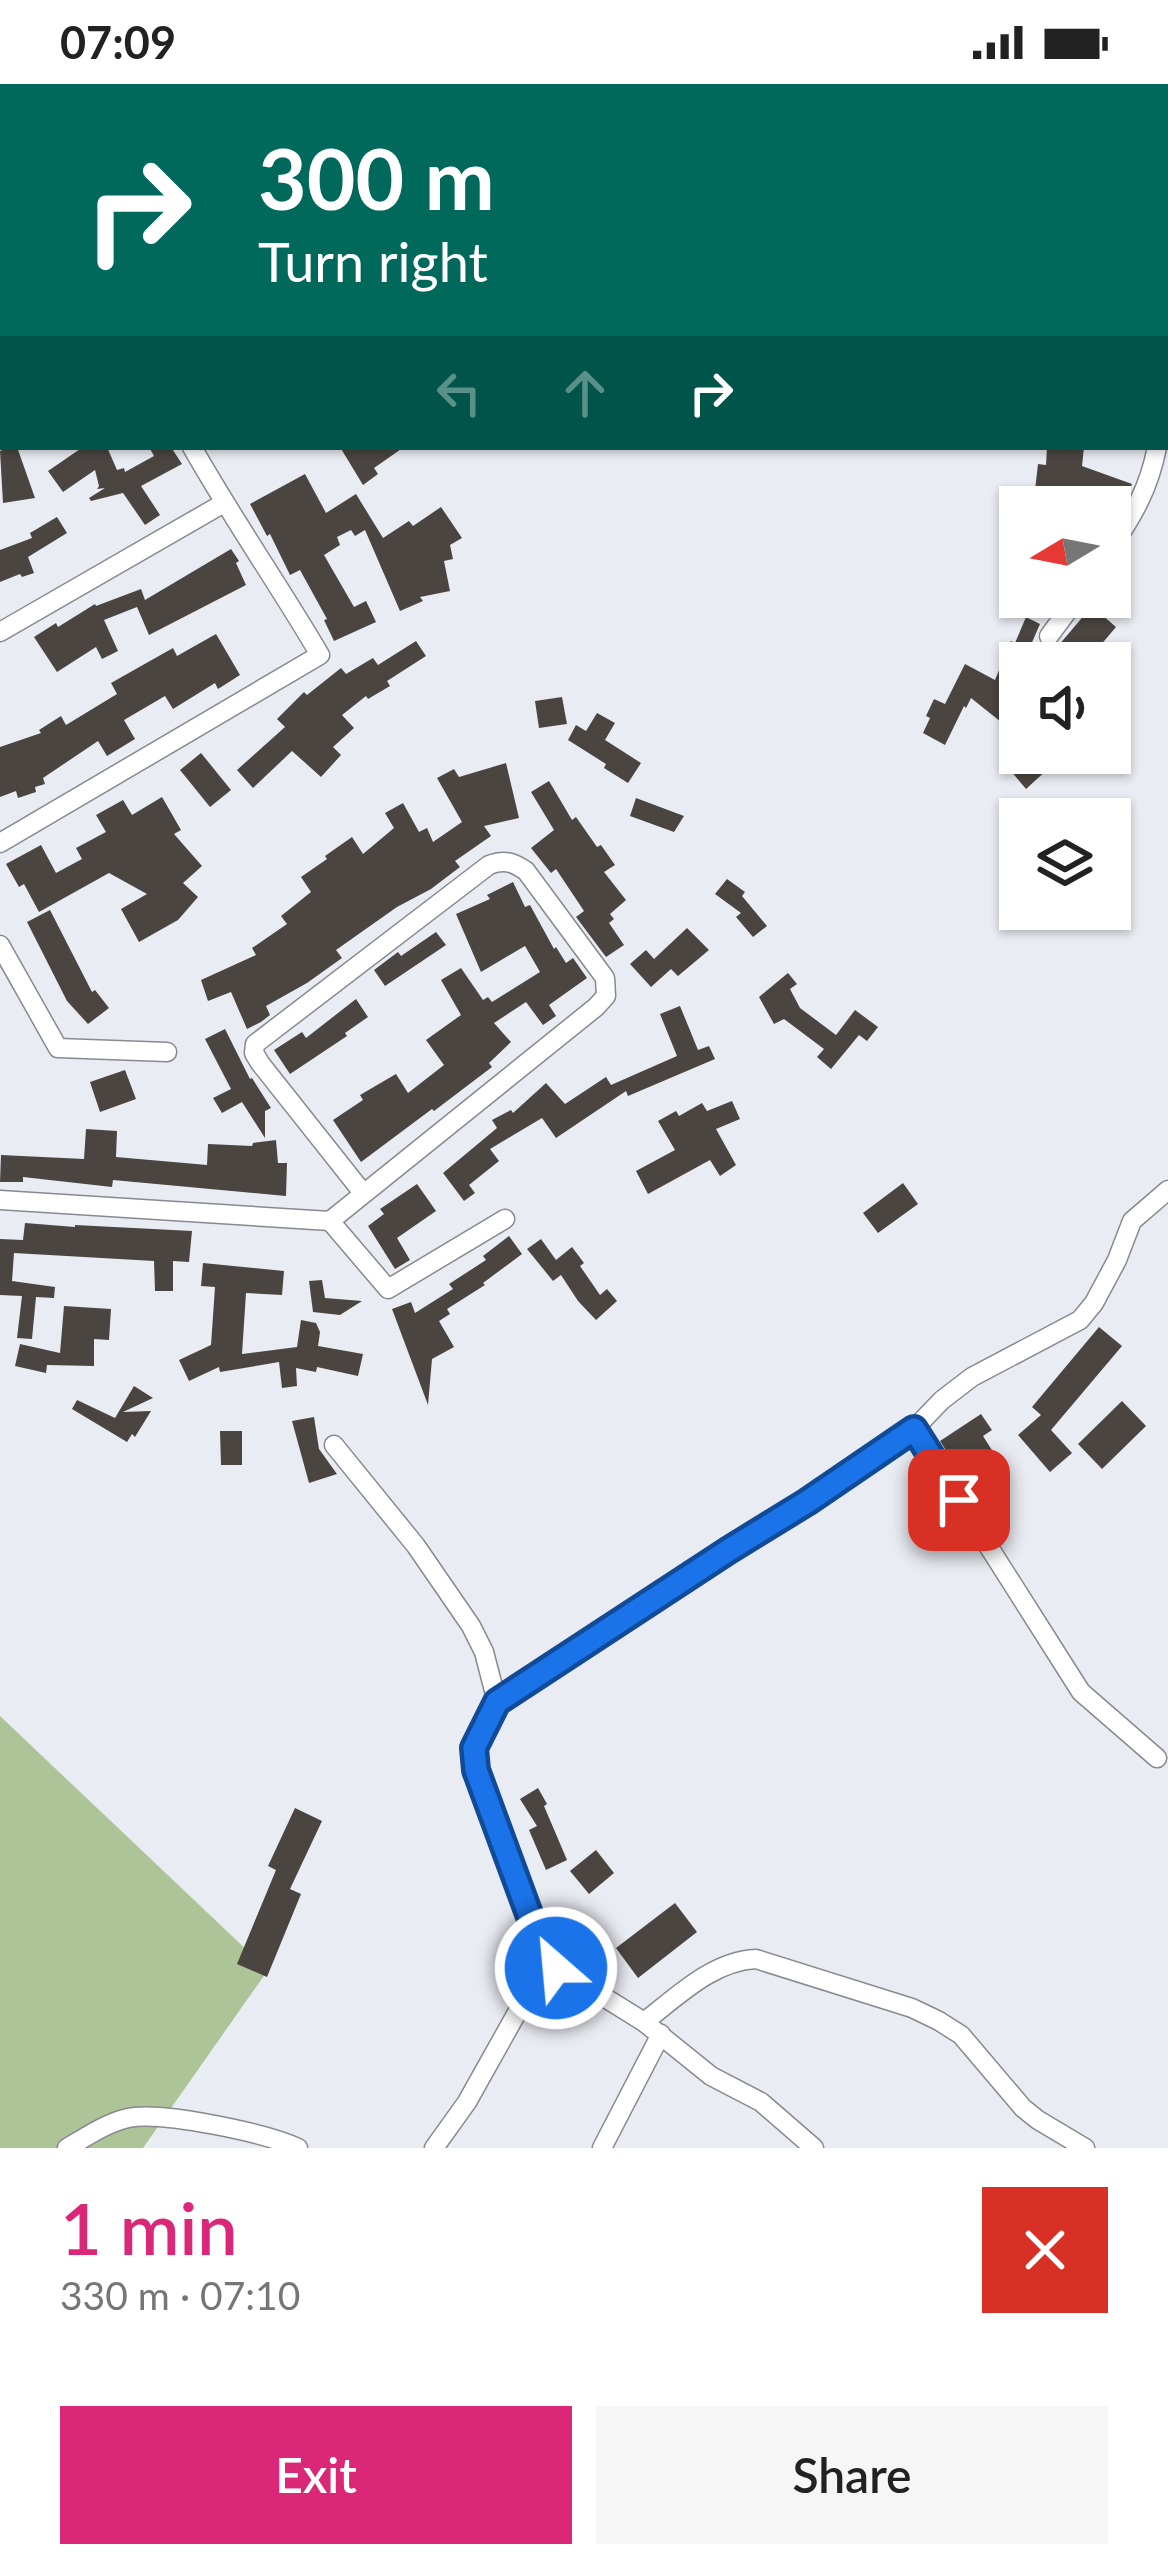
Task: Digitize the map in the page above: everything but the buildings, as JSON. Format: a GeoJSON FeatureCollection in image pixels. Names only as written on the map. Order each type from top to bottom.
{"type":"FeatureCollection","features":[{"type":"Feature","properties":{"kind":"street"},"geometry":{"type":"LineString","coordinates":[[0,843],[320,656],[194,450]]}},
{"type":"Feature","properties":{"kind":"street"},"geometry":{"type":"LineString","coordinates":[[1131,515],[1151,478],[1156,450]]}},
{"type":"Feature","properties":{"kind":"street"},"geometry":{"type":"LineString","coordinates":[[0,632],[224,503]]}},
{"type":"Feature","properties":{"kind":"street"},"geometry":{"type":"LineString","coordinates":[[1049,636],[1062,618]]}},
{"type":"Feature","properties":{"kind":"street"},"geometry":{"type":"LineString","coordinates":[[0,1200],[330,1221],[606,996],[605,978],[526,871],[515,864],[489,865],[255,1044],[260,1063],[363,1193]]}},
{"type":"Feature","properties":{"kind":"street"},"geometry":{"type":"LineString","coordinates":[[0,945],[58,1048],[167,1052]]}},
{"type":"Feature","properties":{"kind":"street"},"geometry":{"type":"LineString","coordinates":[[814,2148],[761,2102],[711,2076],[644,2022],[546,1960],[476,1770],[474,1748],[497,1702],[914,1429],[971,1377],[1080,1320],[1110,1274],[1132,1221],[1168,1190]]}},
{"type":"Feature","properties":{"kind":"street"},"geometry":{"type":"LineString","coordinates":[[330,1221],[388,1289],[505,1220]]}},
{"type":"Feature","properties":{"kind":"street"},"geometry":{"type":"LineString","coordinates":[[914,1429],[1081,1692],[1156,1759]]}},
{"type":"Feature","properties":{"kind":"street"},"geometry":{"type":"LineString","coordinates":[[334,1445],[416,1546],[471,1626],[484,1652],[497,1702]]}},
{"type":"Feature","properties":{"kind":"street"},"geometry":{"type":"LineString","coordinates":[[644,2022],[720,1968],[737,1960],[756,1959],[939,2020],[961,2035],[1023,2108],[1084,2148]]}},
{"type":"Feature","properties":{"kind":"street"},"geometry":{"type":"LineString","coordinates":[[434,2148],[466,2102],[546,1960]]}},
{"type":"Feature","properties":{"kind":"street"},"geometry":{"type":"LineString","coordinates":[[602,2148],[661,2034]]}},
{"type":"Feature","properties":{"kind":"street"},"geometry":{"type":"LineString","coordinates":[[67,2148],[110,2123],[144,2116],[245,2131],[298,2148]]}},
{"type":"Feature","properties":{"kind":"green space"},"geometry":{"type":"Polygon","coordinates":[[[0,1716],[268,1970],[143,2148],[0,2148],[0,1716]]]}},
{"type":"Feature","properties":{"kind":"route"},"geometry":{"type":"LineString","coordinates":[[556,1968],[546,1960],[476,1770],[474,1748],[497,1702],[914,1429],[959,1500]]}}]}
